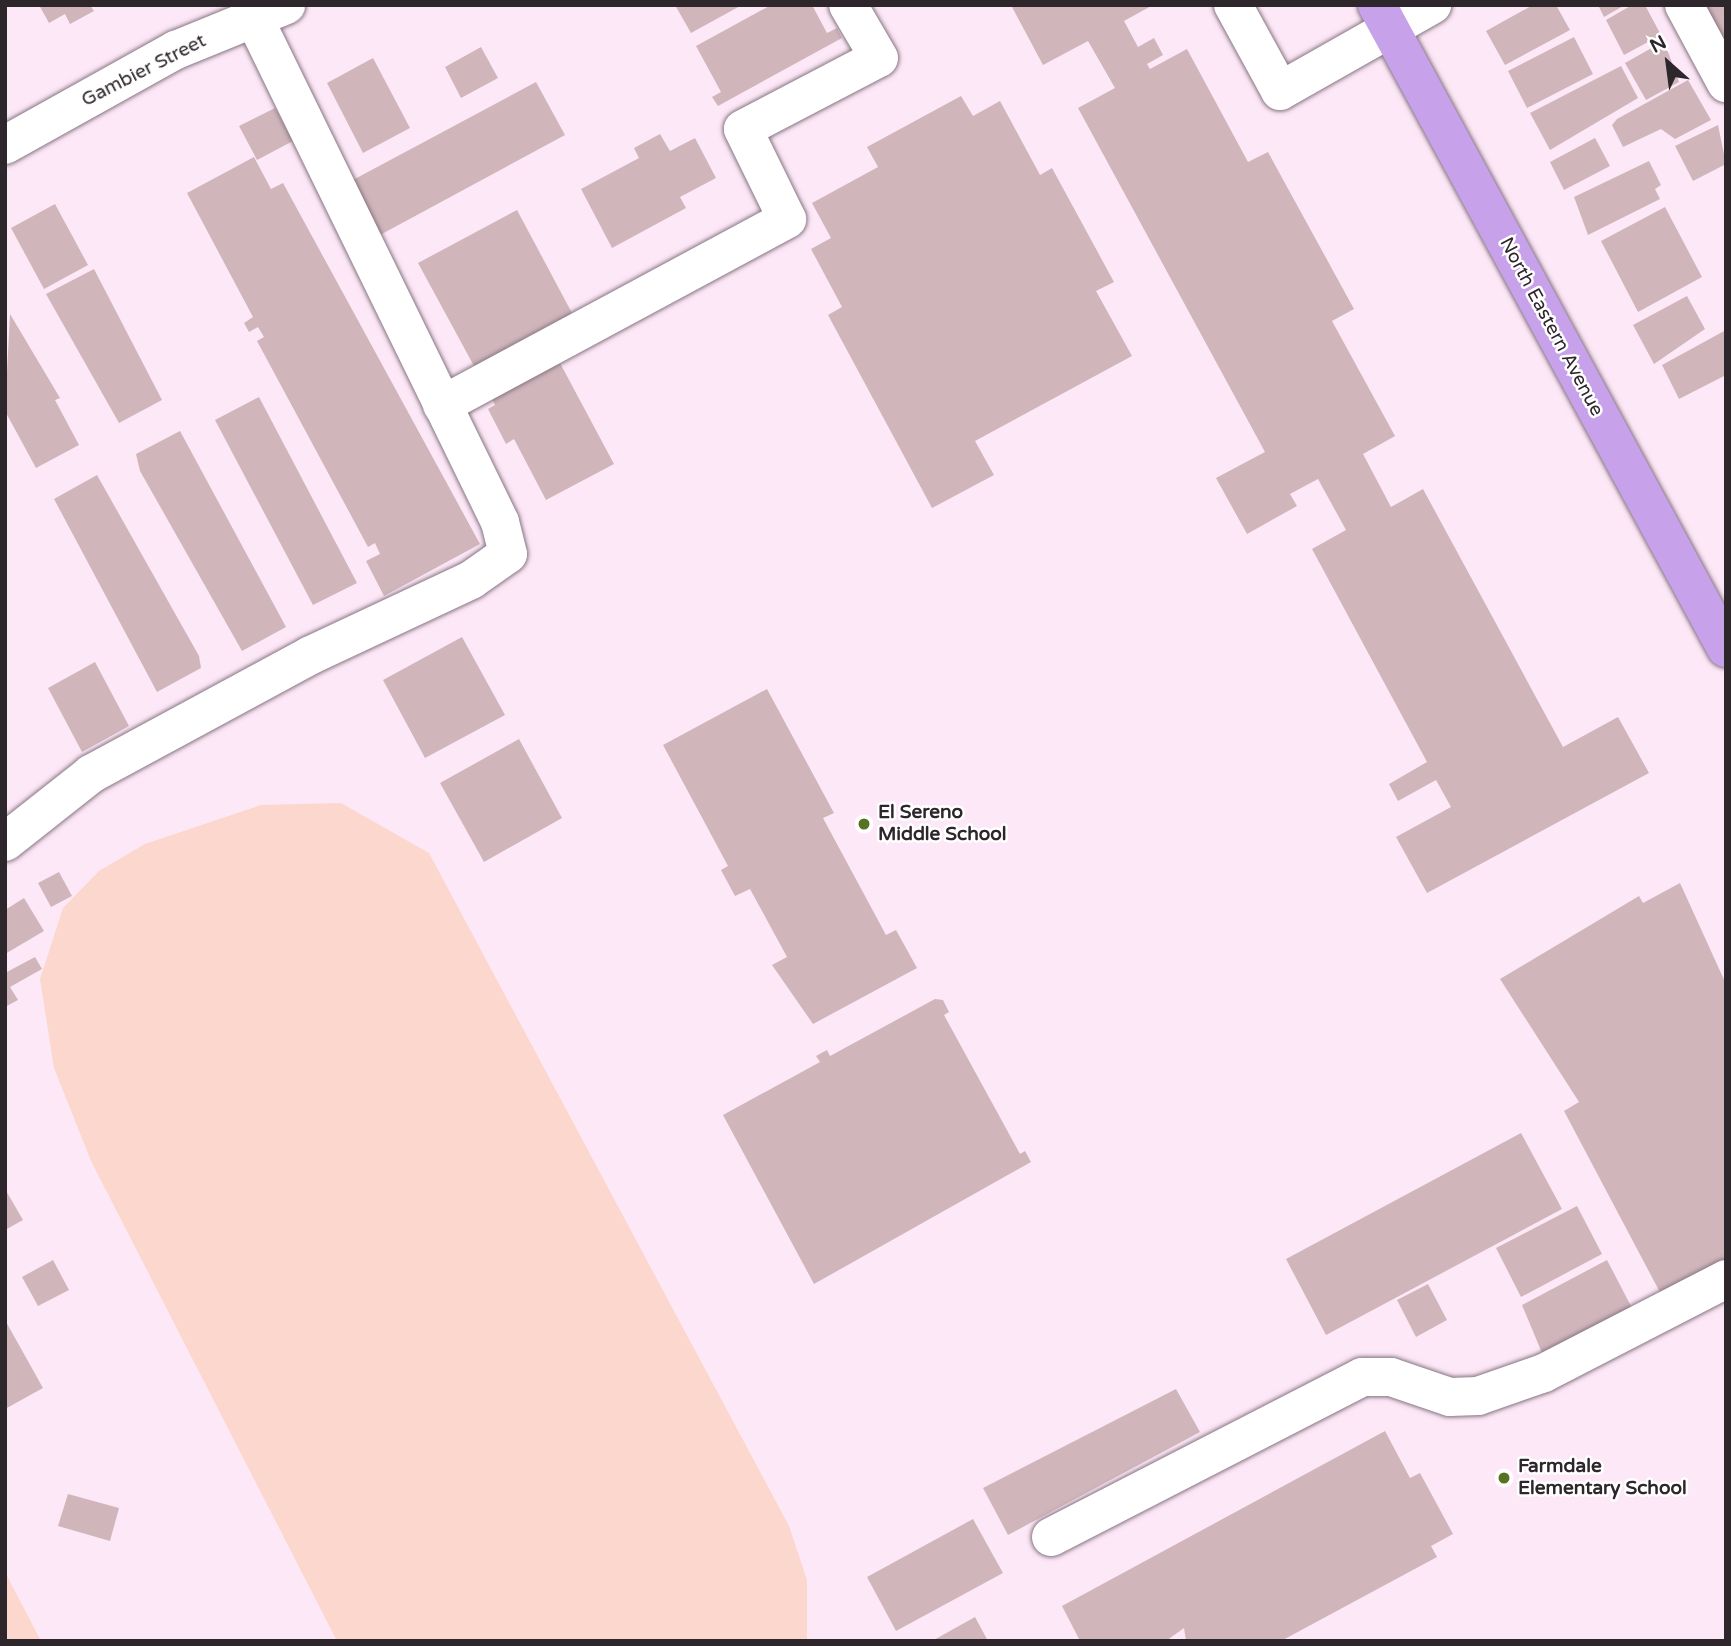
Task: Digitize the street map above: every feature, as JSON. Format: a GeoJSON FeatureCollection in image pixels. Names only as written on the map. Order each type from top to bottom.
{"type":"FeatureCollection","features":[{"type":"Feature","properties":{"kind":"main road","name":"North Eastern Avenue"},"geometry":{"type":"LineString","coordinates":[[1383,17],[1726,648]]}},
{"type":"Feature","properties":{"kind":"street"},"geometry":{"type":"LineString","coordinates":[[442,405],[787,219],[743,129],[879,58],[848,5]]}},
{"type":"Feature","properties":{"kind":"street"},"geometry":{"type":"LineString","coordinates":[[1233,5],[1280,91],[1383,17],[1432,5]]}},
{"type":"Feature","properties":{"kind":"street"},"geometry":{"type":"LineString","coordinates":[[1684,5],[1726,83]]}},
{"type":"Feature","properties":{"kind":"street"},"geometry":{"type":"LineString","coordinates":[[5,842],[91,774],[309,656],[471,580],[508,554],[500,522],[442,405],[270,12]]}},
{"type":"Feature","properties":{"kind":"street","name":"Gambier Street"},"geometry":{"type":"LineString","coordinates":[[5,145],[176,50],[270,12]]}},
{"type":"Feature","properties":{"kind":"street"},"geometry":{"type":"LineString","coordinates":[[1051,1537],[1362,1377],[1401,1379],[1450,1397],[1478,1396],[1544,1373],[1726,1279]]}},
{"type":"Feature","properties":{"kind":"shaded area"},"geometry":{"type":"Polygon","coordinates":[[[341,803],[429,853],[789,1526],[807,1580],[807,1641],[337,1641],[91,1161],[54,1068],[40,979],[63,908],[99,871],[145,844],[261,805],[341,803]]]}},
{"type":"Feature","properties":{"kind":"shaded area"},"geometry":{"type":"Polygon","coordinates":[[[5,1572],[41,1641],[5,1641],[5,1572]]]}},
{"type":"Feature","properties":{"kind":"building"},"geometry":{"type":"Polygon","coordinates":[[[39,5],[90,5],[94,11],[70,24],[65,14],[49,23],[39,5]]]}},
{"type":"Feature","properties":{"kind":"building"},"geometry":{"type":"Polygon","coordinates":[[[675,5],[742,5],[691,33],[675,5]]]}},
{"type":"Feature","properties":{"kind":"building"},"geometry":{"type":"Polygon","coordinates":[[[771,5],[812,5],[827,33],[837,28],[842,38],[718,106],[712,97],[721,92],[696,46],[771,5]]]}},
{"type":"Feature","properties":{"kind":"building"},"geometry":{"type":"Polygon","coordinates":[[[1011,5],[1153,5],[1124,21],[1138,47],[1154,38],[1163,55],[1147,64],[1150,69],[1187,49],[1248,162],[1268,152],[1354,309],[1332,321],[1395,436],[1363,454],[1391,507],[1423,489],[1563,747],[1618,717],[1649,773],[1427,893],[1396,837],[1451,807],[1436,780],[1398,801],[1389,784],[1427,762],[1312,549],[1346,530],[1318,479],[1290,494],[1297,506],[1247,534],[1216,478],[1265,452],[1078,108],[1115,88],[1088,41],[1043,65],[1011,5]]]}},
{"type":"Feature","properties":{"kind":"building"},"geometry":{"type":"Polygon","coordinates":[[[1533,5],[1556,5],[1570,30],[1505,65],[1486,31],[1533,5]]]}},
{"type":"Feature","properties":{"kind":"building"},"geometry":{"type":"Polygon","coordinates":[[[1598,5],[1625,5],[1604,17],[1598,5]]]}},
{"type":"Feature","properties":{"kind":"building"},"geometry":{"type":"Polygon","coordinates":[[[1632,5],[1645,5],[1661,35],[1624,55],[1606,20],[1632,5]]]}},
{"type":"Feature","properties":{"kind":"building"},"geometry":{"type":"Polygon","coordinates":[[[1701,5],[1726,5],[1726,40],[1721,43],[1701,5]]]}},
{"type":"Feature","properties":{"kind":"building"},"geometry":{"type":"Polygon","coordinates":[[[1574,37],[1593,74],[1527,108],[1508,71],[1574,37]]]}},
{"type":"Feature","properties":{"kind":"building"},"geometry":{"type":"Polygon","coordinates":[[[1664,41],[1679,82],[1646,100],[1625,63],[1664,41]]]}},
{"type":"Feature","properties":{"kind":"building"},"geometry":{"type":"Polygon","coordinates":[[[481,47],[498,78],[461,98],[445,67],[481,47]]]}},
{"type":"Feature","properties":{"kind":"building"},"geometry":{"type":"Polygon","coordinates":[[[373,58],[410,128],[363,153],[327,83],[373,58]]]}},
{"type":"Feature","properties":{"kind":"building"},"geometry":{"type":"Polygon","coordinates":[[[1621,66],[1638,98],[1550,150],[1530,113],[1621,66]]]}},
{"type":"Feature","properties":{"kind":"building"},"geometry":{"type":"Polygon","coordinates":[[[1688,80],[1711,120],[1675,139],[1661,129],[1623,147],[1612,125],[1617,119],[1688,80]]]}},
{"type":"Feature","properties":{"kind":"building"},"geometry":{"type":"Polygon","coordinates":[[[536,82],[565,135],[380,235],[351,181],[536,82]]]}},
{"type":"Feature","properties":{"kind":"building"},"geometry":{"type":"Polygon","coordinates":[[[961,96],[973,116],[1000,101],[1040,175],[1052,168],[1114,282],[1096,291],[1132,356],[975,441],[994,475],[932,508],[828,315],[842,307],[811,249],[831,238],[812,203],[878,167],[867,147],[961,96]]]}},
{"type":"Feature","properties":{"kind":"building"},"geometry":{"type":"Polygon","coordinates":[[[275,108],[293,141],[257,160],[239,126],[275,108]]]}},
{"type":"Feature","properties":{"kind":"building"},"geometry":{"type":"Polygon","coordinates":[[[1718,125],[1726,164],[1693,181],[1675,146],[1718,125]]]}},
{"type":"Feature","properties":{"kind":"building"},"geometry":{"type":"Polygon","coordinates":[[[660,134],[670,151],[695,138],[716,178],[680,197],[686,208],[612,248],[581,189],[639,158],[634,148],[660,134]]]}},
{"type":"Feature","properties":{"kind":"building"},"geometry":{"type":"Polygon","coordinates":[[[1595,138],[1610,166],[1564,190],[1550,162],[1595,138]]]}},
{"type":"Feature","properties":{"kind":"building"},"geometry":{"type":"Polygon","coordinates":[[[254,157],[271,189],[283,183],[480,544],[384,596],[366,561],[380,554],[375,543],[368,547],[257,341],[264,337],[258,327],[249,332],[244,323],[253,317],[187,193],[254,157]]]}},
{"type":"Feature","properties":{"kind":"building"},"geometry":{"type":"Polygon","coordinates":[[[1649,161],[1661,185],[1655,189],[1660,199],[1588,235],[1574,197],[1649,161]]]}},
{"type":"Feature","properties":{"kind":"building"},"geometry":{"type":"Polygon","coordinates":[[[55,204],[88,265],[44,289],[11,228],[55,204]]]}},
{"type":"Feature","properties":{"kind":"building"},"geometry":{"type":"Polygon","coordinates":[[[1665,207],[1702,277],[1638,312],[1601,241],[1665,207]]]}},
{"type":"Feature","properties":{"kind":"building"},"geometry":{"type":"Polygon","coordinates":[[[517,210],[572,313],[474,366],[418,263],[517,210]]]}},
{"type":"Feature","properties":{"kind":"building"},"geometry":{"type":"Polygon","coordinates":[[[94,269],[162,400],[119,423],[46,294],[94,269]]]}},
{"type":"Feature","properties":{"kind":"building"},"geometry":{"type":"Polygon","coordinates":[[[1687,296],[1705,329],[1654,364],[1633,325],[1687,296]]]}},
{"type":"Feature","properties":{"kind":"building"},"geometry":{"type":"Polygon","coordinates":[[[10,314],[60,398],[55,400],[79,445],[36,468],[5,411],[10,314]]]}},
{"type":"Feature","properties":{"kind":"building"},"geometry":{"type":"Polygon","coordinates":[[[1726,330],[1726,375],[1679,399],[1662,365],[1726,330]]]}},
{"type":"Feature","properties":{"kind":"building"},"geometry":{"type":"Polygon","coordinates":[[[560,363],[614,464],[546,500],[514,439],[506,444],[488,409],[495,405],[492,399],[560,363]]]}},
{"type":"Feature","properties":{"kind":"building"},"geometry":{"type":"Polygon","coordinates":[[[259,397],[357,583],[313,605],[215,420],[259,397]]]}},
{"type":"Feature","properties":{"kind":"building"},"geometry":{"type":"Polygon","coordinates":[[[180,431],[286,627],[242,651],[140,471],[136,454],[180,431]]]}},
{"type":"Feature","properties":{"kind":"building"},"geometry":{"type":"Polygon","coordinates":[[[97,475],[199,656],[201,668],[157,692],[54,499],[97,475]]]}},
{"type":"Feature","properties":{"kind":"building"},"geometry":{"type":"Polygon","coordinates":[[[462,637],[505,715],[425,758],[383,680],[462,637]]]}},
{"type":"Feature","properties":{"kind":"building"},"geometry":{"type":"Polygon","coordinates":[[[95,662],[129,726],[82,752],[48,688],[95,662]]]}},
{"type":"Feature","properties":{"kind":"building"},"geometry":{"type":"Polygon","coordinates":[[[767,689],[834,813],[823,818],[886,935],[896,930],[917,968],[813,1024],[772,965],[787,957],[750,889],[735,896],[721,870],[728,866],[663,745],[767,689]]]}},
{"type":"Feature","properties":{"kind":"building"},"geometry":{"type":"Polygon","coordinates":[[[519,739],[562,818],[484,862],[440,783],[519,739]]]}},
{"type":"Feature","properties":{"kind":"building"},"geometry":{"type":"Polygon","coordinates":[[[59,872],[72,896],[51,907],[38,883],[59,872]]]}},
{"type":"Feature","properties":{"kind":"building"},"geometry":{"type":"Polygon","coordinates":[[[1680,883],[1726,984],[1726,1261],[1663,1298],[1564,1111],[1579,1102],[1500,979],[1639,896],[1643,903],[1680,883]]]}},
{"type":"Feature","properties":{"kind":"building"},"geometry":{"type":"Polygon","coordinates":[[[24,898],[44,931],[5,954],[5,910],[24,898]]]}},
{"type":"Feature","properties":{"kind":"building"},"geometry":{"type":"Polygon","coordinates":[[[35,957],[42,969],[10,987],[18,1000],[5,1007],[5,973],[35,957]]]}},
{"type":"Feature","properties":{"kind":"building"},"geometry":{"type":"Polygon","coordinates":[[[935,999],[943,1000],[949,1012],[944,1015],[1020,1154],[1025,1151],[1031,1162],[814,1284],[723,1115],[820,1062],[816,1056],[827,1050],[830,1056],[935,999]]]}},
{"type":"Feature","properties":{"kind":"building"},"geometry":{"type":"Polygon","coordinates":[[[1521,1133],[1562,1209],[1326,1335],[1286,1259],[1521,1133]]]}},
{"type":"Feature","properties":{"kind":"building"},"geometry":{"type":"Polygon","coordinates":[[[5,1189],[23,1220],[5,1230],[5,1189]]]}},
{"type":"Feature","properties":{"kind":"building"},"geometry":{"type":"Polygon","coordinates":[[[1577,1206],[1602,1254],[1521,1297],[1496,1248],[1577,1206]]]}},
{"type":"Feature","properties":{"kind":"building"},"geometry":{"type":"Polygon","coordinates":[[[53,1260],[69,1290],[38,1306],[22,1277],[53,1260]]]}},
{"type":"Feature","properties":{"kind":"building"},"geometry":{"type":"Polygon","coordinates":[[[1607,1260],[1632,1308],[1542,1353],[1522,1305],[1607,1260]]]}},
{"type":"Feature","properties":{"kind":"building"},"geometry":{"type":"Polygon","coordinates":[[[1428,1284],[1447,1320],[1416,1337],[1397,1300],[1428,1284]]]}},
{"type":"Feature","properties":{"kind":"building"},"geometry":{"type":"Polygon","coordinates":[[[5,1320],[43,1388],[5,1409],[5,1320]]]}},
{"type":"Feature","properties":{"kind":"building"},"geometry":{"type":"Polygon","coordinates":[[[1176,1389],[1200,1432],[1008,1535],[983,1488],[1176,1389]]]}},
{"type":"Feature","properties":{"kind":"building"},"geometry":{"type":"Polygon","coordinates":[[[1385,1431],[1410,1478],[1420,1473],[1453,1534],[1431,1546],[1437,1557],[1281,1641],[1186,1641],[1184,1628],[1166,1641],[1080,1641],[1062,1606],[1385,1431]]]}},
{"type":"Feature","properties":{"kind":"building"},"geometry":{"type":"Polygon","coordinates":[[[68,1494],[119,1508],[110,1541],[58,1526],[68,1494]]]}},
{"type":"Feature","properties":{"kind":"building"},"geometry":{"type":"Polygon","coordinates":[[[973,1519],[1003,1573],[896,1631],[867,1577],[973,1519]]]}},
{"type":"Feature","properties":{"kind":"building"},"geometry":{"type":"Polygon","coordinates":[[[975,1617],[988,1641],[932,1641],[975,1617]]]}},
{"type":"Feature","properties":{"kind":"place","name":"El Sereno Middle School"},"geometry":{"type":"Point","coordinates":[864,824]}},
{"type":"Feature","properties":{"kind":"place","name":"Farmdale Elementary School"},"geometry":{"type":"Point","coordinates":[1504,1478]}}]}
